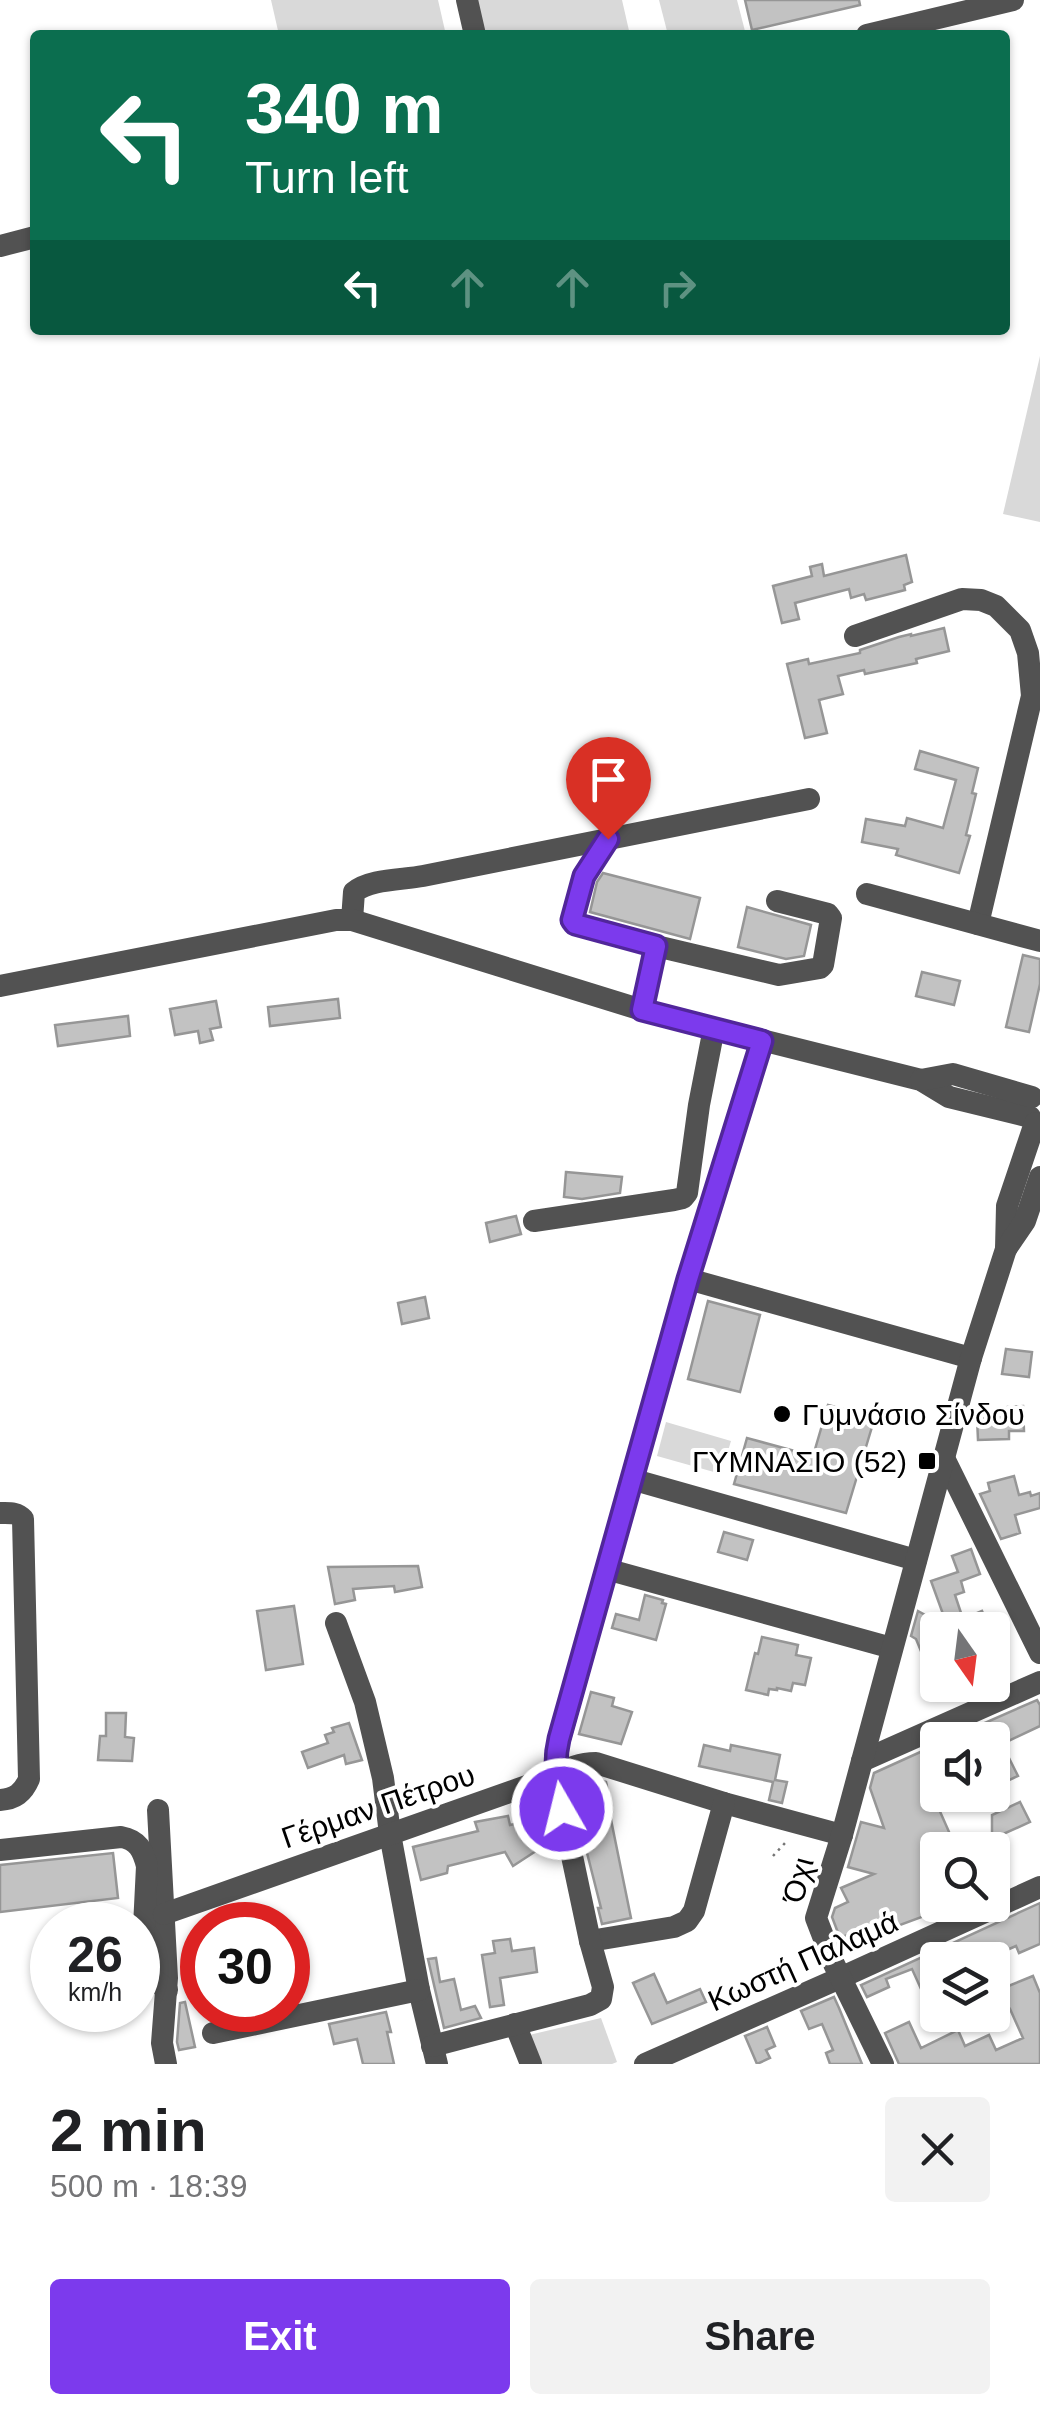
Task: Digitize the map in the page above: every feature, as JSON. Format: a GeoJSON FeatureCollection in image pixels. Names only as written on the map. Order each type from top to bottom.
{"type":"FeatureCollection","features":[{"type":"Feature","properties":{"kind":"street"},"geometry":{"type":"LineString","coordinates":[[467,0],[474,30]]}},
{"type":"Feature","properties":{"kind":"street"},"geometry":{"type":"LineString","coordinates":[[885,30],[978,4],[1013,0]]}},
{"type":"Feature","properties":{"kind":"street"},"geometry":{"type":"LineString","coordinates":[[0,246],[30,238]]}},
{"type":"Feature","properties":{"kind":"street"},"geometry":{"type":"LineString","coordinates":[[855,636],[962,599],[996,606],[1020,630],[1028,653],[1032,696],[978,924]]}},
{"type":"Feature","properties":{"kind":"street"},"geometry":{"type":"LineString","coordinates":[[352,920],[354,892],[358,887],[809,799]]}},
{"type":"Feature","properties":{"kind":"street"},"geometry":{"type":"LineString","coordinates":[[608,839],[584,876],[572,920],[575,924],[779,975],[820,968],[831,918],[777,901]]}},
{"type":"Feature","properties":{"kind":"street"},"geometry":{"type":"LineString","coordinates":[[867,894],[1040,941]]}},
{"type":"Feature","properties":{"kind":"street"},"geometry":{"type":"LineString","coordinates":[[0,986],[352,920],[642,1010],[921,1080],[949,1097],[1035,1111],[1007,1206],[1006,1249]]}},
{"type":"Feature","properties":{"kind":"street"},"geometry":{"type":"LineString","coordinates":[[642,1010],[656,946]]}},
{"type":"Feature","properties":{"kind":"street"},"geometry":{"type":"LineString","coordinates":[[534,1221],[674,1200],[687,1193],[714,1028]]}},
{"type":"Feature","properties":{"kind":"street"},"geometry":{"type":"LineString","coordinates":[[336,1622],[365,1702],[383,1778],[390,1834],[435,2055],[514,2024],[601,2000],[603,1988],[555,1776],[555,1757],[688,1279],[762,1041]]}},
{"type":"Feature","properties":{"kind":"street"},"geometry":{"type":"LineString","coordinates":[[1006,1249],[1032,1217],[1040,1177]]}},
{"type":"Feature","properties":{"kind":"street","name":"Όχι"},"geometry":{"type":"LineString","coordinates":[[883,2064],[840,1978],[816,1918],[842,1835],[970,1358],[1006,1249]]}},
{"type":"Feature","properties":{"kind":"street"},"geometry":{"type":"LineString","coordinates":[[688,1279],[970,1358]]}},
{"type":"Feature","properties":{"kind":"street"},"geometry":{"type":"LineString","coordinates":[[944,1458],[1040,1653]]}},
{"type":"Feature","properties":{"kind":"street"},"geometry":{"type":"LineString","coordinates":[[631,1479],[916,1560]]}},
{"type":"Feature","properties":{"kind":"street"},"geometry":{"type":"LineString","coordinates":[[0,1513],[12,1513],[23,1519],[28,1779],[19,1794],[10,1800],[0,1800]]}},
{"type":"Feature","properties":{"kind":"street"},"geometry":{"type":"LineString","coordinates":[[606,1569],[892,1648]]}},
{"type":"Feature","properties":{"kind":"street"},"geometry":{"type":"LineString","coordinates":[[862,1761],[1040,1682]]}},
{"type":"Feature","properties":{"kind":"street","name":"Γέρμαν Πέτρου"},"geometry":{"type":"LineString","coordinates":[[164,1914],[584,1763],[596,1763],[842,1835]]}},
{"type":"Feature","properties":{"kind":"street"},"geometry":{"type":"LineString","coordinates":[[590,1942],[674,1927],[687,1921],[694,1911],[724,1803]]}},
{"type":"Feature","properties":{"kind":"street"},"geometry":{"type":"LineString","coordinates":[[158,1810],[167,1990],[162,2043],[166,2064]]}},
{"type":"Feature","properties":{"kind":"street"},"geometry":{"type":"LineString","coordinates":[[0,1850],[121,1837],[138,1844],[147,1866],[142,1966],[167,1990]]}},
{"type":"Feature","properties":{"kind":"street","name":"Κωστή Παλαμά"},"geometry":{"type":"LineString","coordinates":[[645,2064],[1040,1886]]}},
{"type":"Feature","properties":{"kind":"street"},"geometry":{"type":"LineString","coordinates":[[213,2033],[420,1990]]}},
{"type":"Feature","properties":{"kind":"street"},"geometry":{"type":"LineString","coordinates":[[514,2024],[531,2064]]}},
{"type":"Feature","properties":{"kind":"shaded area"},"geometry":{"type":"Polygon","coordinates":[[[271,0],[438,0],[445,30],[278,30],[271,0]]]}},
{"type":"Feature","properties":{"kind":"shaded area"},"geometry":{"type":"Polygon","coordinates":[[[475,0],[622,0],[629,30],[483,30],[475,0]]]}},
{"type":"Feature","properties":{"kind":"shaded area"},"geometry":{"type":"Polygon","coordinates":[[[659,0],[737,0],[745,30],[667,30],[659,0]]]}},
{"type":"Feature","properties":{"kind":"shaded area"},"geometry":{"type":"Polygon","coordinates":[[[1040,356],[1040,522],[1003,514],[1040,356]]]}},
{"type":"Feature","properties":{"kind":"shaded area"},"geometry":{"type":"Polygon","coordinates":[[[666,1422],[731,1441],[721,1474],[657,1456],[666,1422]]]}},
{"type":"Feature","properties":{"kind":"shaded area"},"geometry":{"type":"Polygon","coordinates":[[[601,2018],[617,2062],[537,2064],[525,2036],[601,2018]]]}},
{"type":"Feature","properties":{"kind":"building"},"geometry":{"type":"Polygon","coordinates":[[[745,0],[859,0],[860,5],[752,30],[745,0]]]}},
{"type":"Feature","properties":{"kind":"building"},"geometry":{"type":"Polygon","coordinates":[[[906,555],[912,582],[904,585],[905,590],[866,600],[864,594],[851,598],[849,589],[795,603],[799,619],[782,623],[773,586],[812,576],[810,567],[822,564],[824,576],[906,555]]]}},
{"type":"Feature","properties":{"kind":"building"},"geometry":{"type":"Polygon","coordinates":[[[944,628],[949,651],[916,659],[917,663],[838,676],[843,694],[819,700],[827,733],[805,738],[787,664],[808,659],[809,664],[860,653],[899,637],[944,628]]]}},
{"type":"Feature","properties":{"kind":"building"},"geometry":{"type":"Polygon","coordinates":[[[920,751],[978,768],[966,835],[970,836],[959,873],[896,855],[898,849],[862,842],[866,819],[905,826],[907,818],[943,828],[956,780],[915,769],[920,751]]]}},
{"type":"Feature","properties":{"kind":"building"},"geometry":{"type":"Polygon","coordinates":[[[603,873],[700,898],[690,939],[590,912],[603,873]]]}},
{"type":"Feature","properties":{"kind":"building"},"geometry":{"type":"Polygon","coordinates":[[[747,907],[811,925],[804,956],[786,959],[738,947],[747,907]]]}},
{"type":"Feature","properties":{"kind":"building"},"geometry":{"type":"Polygon","coordinates":[[[1023,955],[1040,959],[1040,984],[1029,1032],[1006,1027],[1023,955]]]}},
{"type":"Feature","properties":{"kind":"building"},"geometry":{"type":"Polygon","coordinates":[[[922,972],[960,981],[954,1005],[916,996],[922,972]]]}},
{"type":"Feature","properties":{"kind":"building"},"geometry":{"type":"Polygon","coordinates":[[[338,999],[340,1018],[270,1026],[268,1007],[338,999]]]}},
{"type":"Feature","properties":{"kind":"building"},"geometry":{"type":"Polygon","coordinates":[[[216,1001],[221,1027],[210,1029],[213,1040],[200,1043],[198,1031],[175,1035],[170,1009],[216,1001]]]}},
{"type":"Feature","properties":{"kind":"building"},"geometry":{"type":"Polygon","coordinates":[[[128,1016],[130,1036],[58,1046],[55,1025],[128,1016]]]}},
{"type":"Feature","properties":{"kind":"building"},"geometry":{"type":"Polygon","coordinates":[[[566,1172],[622,1177],[620,1193],[582,1199],[564,1197],[566,1172]]]}},
{"type":"Feature","properties":{"kind":"building"},"geometry":{"type":"Polygon","coordinates":[[[516,1216],[521,1234],[490,1242],[486,1223],[516,1216]]]}},
{"type":"Feature","properties":{"kind":"building"},"geometry":{"type":"Polygon","coordinates":[[[425,1297],[429,1318],[402,1324],[398,1303],[425,1297]]]}},
{"type":"Feature","properties":{"kind":"building"},"geometry":{"type":"Polygon","coordinates":[[[708,1301],[760,1315],[740,1392],[688,1379],[708,1301]]]}},
{"type":"Feature","properties":{"kind":"building"},"geometry":{"type":"Polygon","coordinates":[[[1006,1349],[1032,1352],[1029,1377],[1002,1374],[1006,1349]]]}},
{"type":"Feature","properties":{"kind":"building"},"geometry":{"type":"Polygon","coordinates":[[[828,1405],[875,1417],[846,1513],[734,1484],[747,1438],[813,1456],[828,1405]]]}},
{"type":"Feature","properties":{"kind":"building"},"geometry":{"type":"Polygon","coordinates":[[[1023,1406],[1024,1431],[1009,1431],[1009,1439],[978,1440],[977,1418],[1008,1417],[1008,1407],[1023,1406]]]}},
{"type":"Feature","properties":{"kind":"building"},"geometry":{"type":"Polygon","coordinates":[[[1014,1476],[1019,1495],[1040,1493],[1040,1508],[1015,1515],[1020,1533],[1001,1539],[980,1494],[990,1491],[988,1483],[1014,1476]]]}},
{"type":"Feature","properties":{"kind":"building"},"geometry":{"type":"Polygon","coordinates":[[[724,1532],[753,1540],[747,1560],[718,1552],[724,1532]]]}},
{"type":"Feature","properties":{"kind":"building"},"geometry":{"type":"Polygon","coordinates":[[[971,1549],[980,1574],[961,1581],[964,1592],[955,1595],[961,1612],[942,1612],[931,1581],[958,1572],[952,1556],[971,1549]]]}},
{"type":"Feature","properties":{"kind":"building"},"geometry":{"type":"Polygon","coordinates":[[[418,1566],[422,1587],[395,1592],[394,1586],[353,1589],[355,1600],[335,1604],[328,1567],[418,1566]]]}},
{"type":"Feature","properties":{"kind":"building"},"geometry":{"type":"Polygon","coordinates":[[[645,1595],[666,1604],[656,1640],[612,1628],[616,1614],[639,1620],[645,1595]]]}},
{"type":"Feature","properties":{"kind":"building"},"geometry":{"type":"Polygon","coordinates":[[[294,1606],[303,1664],[266,1670],[257,1611],[294,1606]]]}},
{"type":"Feature","properties":{"kind":"building"},"geometry":{"type":"Polygon","coordinates":[[[920,1612],[920,1649],[911,1636],[920,1612]]]}},
{"type":"Feature","properties":{"kind":"building"},"geometry":{"type":"Polygon","coordinates":[[[762,1637],[798,1645],[796,1655],[811,1658],[805,1685],[793,1683],[791,1691],[769,1689],[768,1695],[746,1690],[762,1637]]]}},
{"type":"Feature","properties":{"kind":"building"},"geometry":{"type":"Polygon","coordinates":[[[591,1692],[614,1698],[612,1706],[632,1712],[621,1744],[579,1734],[591,1692]]]}},
{"type":"Feature","properties":{"kind":"building"},"geometry":{"type":"Polygon","coordinates":[[[1037,1700],[1040,1705],[1040,1726],[1010,1740],[1010,1722],[987,1722],[1037,1700]]]}},
{"type":"Feature","properties":{"kind":"building"},"geometry":{"type":"Polygon","coordinates":[[[106,1713],[126,1713],[125,1737],[134,1738],[132,1761],[98,1760],[100,1736],[106,1736],[106,1713]]]}},
{"type":"Feature","properties":{"kind":"building"},"geometry":{"type":"Polygon","coordinates":[[[349,1723],[362,1760],[346,1764],[344,1755],[308,1768],[302,1752],[328,1743],[325,1735],[334,1732],[332,1728],[349,1723]]]}},
{"type":"Feature","properties":{"kind":"building"},"geometry":{"type":"Polygon","coordinates":[[[704,1745],[730,1751],[731,1745],[780,1755],[775,1780],[787,1782],[782,1803],[769,1800],[773,1782],[699,1766],[704,1745]]]}},
{"type":"Feature","properties":{"kind":"building"},"geometry":{"type":"Polygon","coordinates":[[[920,1752],[920,1812],[940,1812],[949,1832],[920,1832],[920,1918],[892,1928],[888,1919],[865,1930],[869,1939],[853,1947],[847,1935],[840,1938],[832,1917],[835,1908],[848,1902],[841,1888],[874,1874],[848,1867],[861,1822],[884,1828],[870,1788],[874,1773],[920,1752]]]}},
{"type":"Feature","properties":{"kind":"building"},"geometry":{"type":"Polygon","coordinates":[[[1010,1760],[1018,1776],[1010,1780],[1010,1760]]]}},
{"type":"Feature","properties":{"kind":"building"},"geometry":{"type":"Polygon","coordinates":[[[595,1778],[606,1782],[631,1918],[602,1924],[584,1841],[587,1840],[577,1782],[595,1778]]]}},
{"type":"Feature","properties":{"kind":"building"},"geometry":{"type":"Polygon","coordinates":[[[1020,1802],[1030,1822],[1008,1832],[992,1832],[992,1815],[1010,1812],[1010,1807],[1020,1802]]]}},
{"type":"Feature","properties":{"kind":"building"},"geometry":{"type":"Polygon","coordinates":[[[508,1816],[510,1825],[532,1820],[536,1851],[513,1866],[505,1852],[448,1866],[447,1873],[421,1880],[413,1847],[478,1831],[475,1822],[508,1816]]]}},
{"type":"Feature","properties":{"kind":"building"},"geometry":{"type":"Polygon","coordinates":[[[113,1853],[118,1898],[30,1902],[30,1908],[0,1912],[0,1865],[113,1853]]]}},
{"type":"Feature","properties":{"kind":"building"},"geometry":{"type":"Polygon","coordinates":[[[1040,1903],[1040,1944],[1019,1953],[1016,1946],[1010,1949],[1010,1942],[955,1942],[999,1922],[1010,1922],[1010,1917],[1040,1903]]]}},
{"type":"Feature","properties":{"kind":"building"},"geometry":{"type":"Polygon","coordinates":[[[510,1939],[512,1951],[534,1948],[537,1972],[500,1978],[504,2005],[490,2007],[482,1955],[495,1953],[493,1941],[510,1939]]]}},
{"type":"Feature","properties":{"kind":"building"},"geometry":{"type":"Polygon","coordinates":[[[436,1958],[440,1982],[454,1979],[461,2010],[475,2006],[481,2018],[444,2028],[428,1959],[436,1958]]]}},
{"type":"Feature","properties":{"kind":"building"},"geometry":{"type":"Polygon","coordinates":[[[920,1958],[920,1987],[912,1969],[886,1979],[889,1987],[867,1997],[861,1985],[920,1958]]]}},
{"type":"Feature","properties":{"kind":"building"},"geometry":{"type":"Polygon","coordinates":[[[654,1974],[667,2003],[700,1989],[706,2002],[652,2024],[633,1983],[654,1974]]]}},
{"type":"Feature","properties":{"kind":"building"},"geometry":{"type":"Polygon","coordinates":[[[1033,1976],[1040,1993],[1040,2064],[899,2064],[885,2033],[909,2022],[921,2048],[954,2032],[959,2032],[965,2046],[989,2035],[996,2050],[1023,2038],[1010,2009],[1010,1985],[1033,1976]]]}},
{"type":"Feature","properties":{"kind":"building"},"geometry":{"type":"Polygon","coordinates":[[[834,1997],[862,2064],[830,2064],[826,2053],[833,2050],[822,2024],[809,2029],[801,2011],[834,1997]]]}},
{"type":"Feature","properties":{"kind":"building"},"geometry":{"type":"Polygon","coordinates":[[[180,2003],[180,2032],[192,2032],[195,2047],[179,2050],[180,2003]]]}},
{"type":"Feature","properties":{"kind":"building"},"geometry":{"type":"Polygon","coordinates":[[[386,2012],[394,2064],[363,2064],[357,2039],[334,2044],[329,2024],[386,2012]]]}},
{"type":"Feature","properties":{"kind":"building"},"geometry":{"type":"Polygon","coordinates":[[[767,2027],[775,2046],[766,2050],[770,2058],[757,2064],[745,2036],[767,2027]]]}},
{"type":"Feature","properties":{"kind":"place","name":"Γυμνάσιο Σίνδου"},"geometry":{"type":"Point","coordinates":[782,1414]}},
{"type":"Feature","properties":{"kind":"place","name":"ΓΥΜΝΑΣΙΟ (52)"},"geometry":{"type":"Point","coordinates":[927,1461]}},
{"type":"Feature","properties":{"kind":"route"},"geometry":{"type":"LineString","coordinates":[[562,1809],[555,1776],[559,1739],[688,1279],[762,1041],[642,1010],[656,946],[575,924],[572,916],[586,870],[608,839]]}}]}
